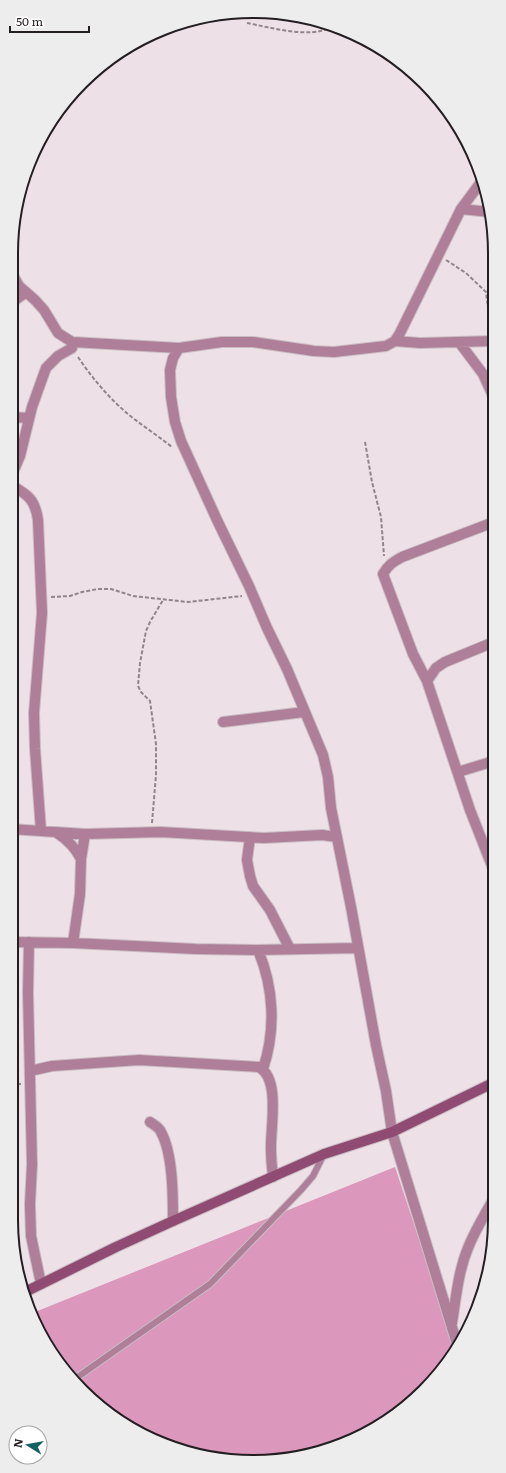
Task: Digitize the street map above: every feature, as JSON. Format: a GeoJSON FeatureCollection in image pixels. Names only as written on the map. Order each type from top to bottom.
{"type":"FeatureCollection","features":[{"type":"Feature","properties":{"kind":"street"},"geometry":{"type":"LineString","coordinates":[[18,284],[25,293],[35,300],[44,310],[58,333],[72,342],[179,348],[222,342],[253,342],[314,351],[334,352],[373,349],[386,346],[395,341],[461,210],[478,186]]}},
{"type":"Feature","properties":{"kind":"street"},"geometry":{"type":"LineString","coordinates":[[461,210],[484,212]]}},
{"type":"Feature","properties":{"kind":"street"},"geometry":{"type":"LineString","coordinates":[[18,298],[25,293]]}},
{"type":"Feature","properties":{"kind":"street"},"geometry":{"type":"LineString","coordinates":[[395,341],[420,343],[488,341]]}},
{"type":"Feature","properties":{"kind":"street"},"geometry":{"type":"LineString","coordinates":[[459,342],[483,374],[488,385]]}},
{"type":"Feature","properties":{"kind":"street"},"geometry":{"type":"LineString","coordinates":[[18,461],[29,418],[46,368],[58,356],[72,348]]}},
{"type":"Feature","properties":{"kind":"street"},"geometry":{"type":"LineString","coordinates":[[179,348],[173,358],[170,370],[171,396],[175,422],[181,441],[287,669],[323,755],[328,777],[331,808],[386,1091],[392,1132],[456,1340]]}},
{"type":"Feature","properties":{"kind":"street"},"geometry":{"type":"LineString","coordinates":[[18,417],[29,418]]}},
{"type":"Feature","properties":{"kind":"street"},"geometry":{"type":"LineString","coordinates":[[18,489],[30,497],[36,508],[38,520],[42,613],[34,713],[41,831]]}},
{"type":"Feature","properties":{"kind":"street"},"geometry":{"type":"LineString","coordinates":[[488,524],[402,557],[392,563],[383,574],[413,654],[427,681],[470,810],[488,855]]}},
{"type":"Feature","properties":{"kind":"street"},"geometry":{"type":"LineString","coordinates":[[427,681],[436,668],[445,662],[488,644]]}},
{"type":"Feature","properties":{"kind":"street"},"geometry":{"type":"LineString","coordinates":[[223,722],[304,712]]}},
{"type":"Feature","properties":{"kind":"street"},"geometry":{"type":"LineString","coordinates":[[458,772],[488,763]]}},
{"type":"Feature","properties":{"kind":"street"},"geometry":{"type":"LineString","coordinates":[[18,829],[85,834],[152,832],[264,838],[322,835],[337,837]]}},
{"type":"Feature","properties":{"kind":"street"},"geometry":{"type":"LineString","coordinates":[[55,832],[70,842],[76,849],[81,859]]}},
{"type":"Feature","properties":{"kind":"street"},"geometry":{"type":"LineString","coordinates":[[73,943],[80,894],[81,859],[85,834]]}},
{"type":"Feature","properties":{"kind":"street"},"geometry":{"type":"LineString","coordinates":[[250,837],[247,860],[250,876],[254,886],[270,910],[290,949]]}},
{"type":"Feature","properties":{"kind":"street"},"geometry":{"type":"LineString","coordinates":[[18,942],[196,949],[334,950],[358,948]]}},
{"type":"Feature","properties":{"kind":"street"},"geometry":{"type":"LineString","coordinates":[[30,942],[28,993],[32,1164],[30,1204],[31,1236],[41,1284]]}},
{"type":"Feature","properties":{"kind":"street"},"geometry":{"type":"LineString","coordinates":[[258,950],[265,966],[270,990],[270,1040],[263,1070]]}},
{"type":"Feature","properties":{"kind":"street"},"geometry":{"type":"LineString","coordinates":[[30,1071],[52,1066],[139,1060],[259,1067],[265,1072],[270,1084],[272,1097],[273,1115],[271,1150],[273,1178]]}},
{"type":"Feature","properties":{"kind":"street"},"geometry":{"type":"LineString","coordinates":[[28,1290],[173,1221],[273,1178],[324,1154],[392,1132],[488,1085]]}},
{"type":"Feature","properties":{"kind":"street"},"geometry":{"type":"LineString","coordinates":[[150,1122],[157,1126],[161,1132],[168,1156],[173,1202],[173,1221]]}},
{"type":"Feature","properties":{"kind":"street"},"geometry":{"type":"LineString","coordinates":[[452,1327],[458,1282],[467,1248],[488,1208]]}},
{"type":"Feature","properties":{"kind":"lane"},"geometry":{"type":"LineString","coordinates":[[78,1377],[210,1284],[301,1190],[313,1176],[324,1154]]}},
{"type":"Feature","properties":{"kind":"path"},"geometry":{"type":"LineString","coordinates":[[247,23],[293,32],[314,32],[328,30]]}},
{"type":"Feature","properties":{"kind":"path"},"geometry":{"type":"LineString","coordinates":[[438,255],[466,273],[486,292],[488,308]]}},
{"type":"Feature","properties":{"kind":"path"},"geometry":{"type":"LineString","coordinates":[[72,348],[93,378],[113,401],[172,447],[188,456]]}},
{"type":"Feature","properties":{"kind":"path"},"geometry":{"type":"LineString","coordinates":[[365,442],[381,523],[385,570]]}},
{"type":"Feature","properties":{"kind":"path"},"geometry":{"type":"LineString","coordinates":[[41,598],[70,596],[98,589],[111,589],[133,596],[188,602],[253,595]]}},
{"type":"Feature","properties":{"kind":"path"},"geometry":{"type":"LineString","coordinates":[[152,832],[156,775],[156,744],[150,701],[141,692],[138,686],[140,663],[146,631],[163,600]]}},
{"type":"Feature","properties":{"kind":"shaded area"},"geometry":{"type":"Polygon","coordinates":[[[395,1167],[454,1343],[430,1375],[408,1397],[384,1415],[357,1431],[329,1443],[284,1453],[253,1455],[222,1453],[177,1443],[149,1431],[135,1424],[98,1397],[76,1375],[58,1351],[49,1338],[37,1311],[395,1167]]]}}]}
